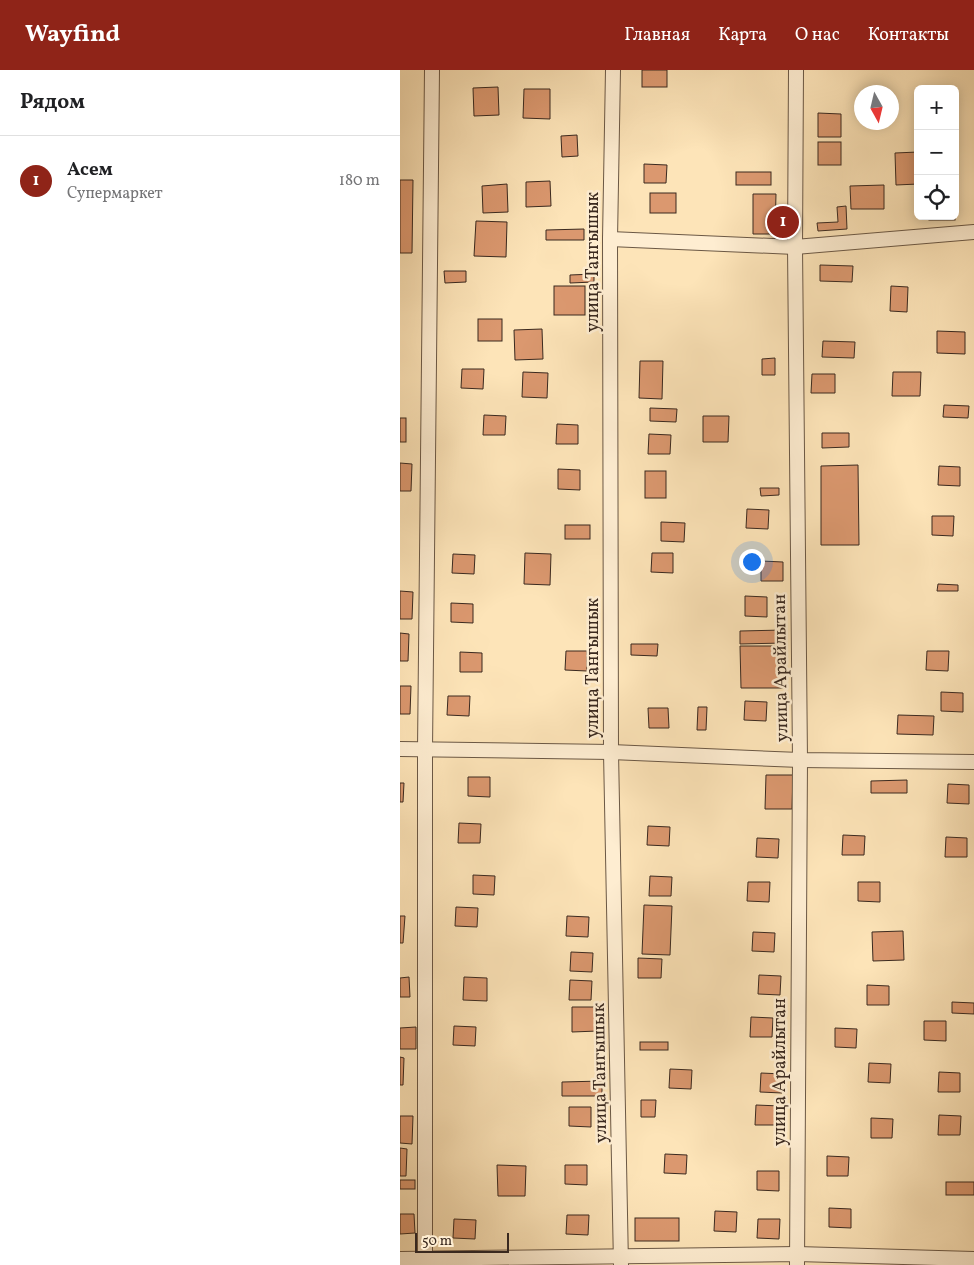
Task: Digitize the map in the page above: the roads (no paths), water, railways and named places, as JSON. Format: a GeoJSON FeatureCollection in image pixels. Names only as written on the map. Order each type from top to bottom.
{"type":"FeatureCollection","features":[{"type":"Feature","properties":{"kind":"street"},"geometry":{"type":"LineString","coordinates":[[425,1262],[425,749],[432,70]]}},
{"type":"Feature","properties":{"kind":"street","name":"улица Тангышык"},"geometry":{"type":"LineString","coordinates":[[613,70],[610,239],[611,752],[621,1261]]}},
{"type":"Feature","properties":{"kind":"street","name":"улица Арайлытан"},"geometry":{"type":"LineString","coordinates":[[796,70],[795,247],[800,760],[797,1259]]}},
{"type":"Feature","properties":{"kind":"street"},"geometry":{"type":"LineString","coordinates":[[610,239],[795,247],[974,232]]}},
{"type":"Feature","properties":{"kind":"street"},"geometry":{"type":"LineString","coordinates":[[400,749],[611,752],[800,760],[974,762]]}},
{"type":"Feature","properties":{"kind":"street"},"geometry":{"type":"LineString","coordinates":[[400,1259],[425,1262],[974,1259]]}},
{"type":"Feature","properties":{"kind":"place","name":"Асем"},"geometry":{"type":"Point","coordinates":[783,222]}}]}
